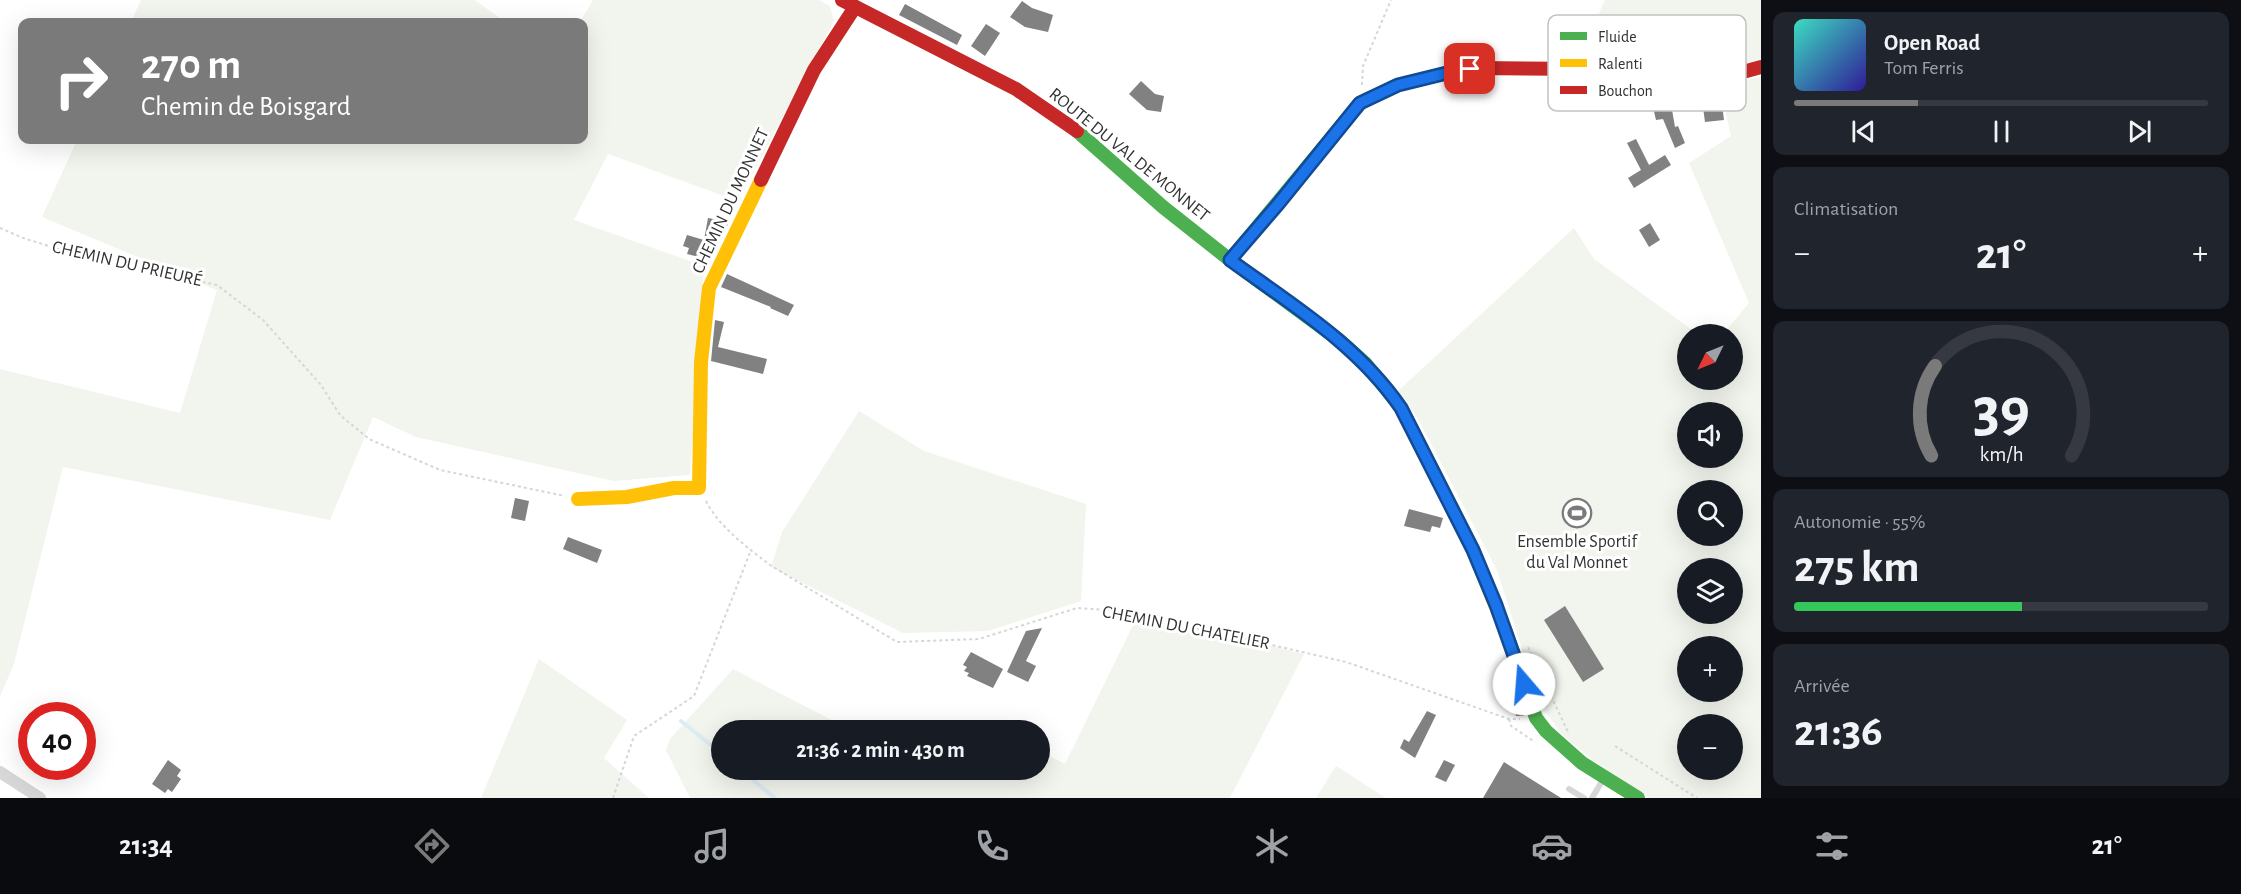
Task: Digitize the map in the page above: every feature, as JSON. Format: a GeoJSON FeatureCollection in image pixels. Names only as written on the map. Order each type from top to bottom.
{"type":"FeatureCollection","features":[{"type":"Feature","properties":{"kind":"street","name":"ROUTE DU VAL DE MONNET"},"geometry":{"type":"LineString","coordinates":[[842,0],[1016,89],[1071,126],[1163,207],[1230,260],[1339,340],[1366,364],[1401,408],[1473,550],[1496,605],[1536,718],[1545,732],[1557,743],[1638,798]]}},
{"type":"Feature","properties":{"kind":"street","name":"CHEMIN DU MONNET"},"geometry":{"type":"LineString","coordinates":[[699,488],[700,399],[709,288],[814,70],[855,7]]}},
{"type":"Feature","properties":{"kind":"street"},"geometry":{"type":"LineString","coordinates":[[1230,260],[1360,103],[1398,85],[1455,71],[1485,67],[1548,68]]}},
{"type":"Feature","properties":{"kind":"street"},"geometry":{"type":"LineString","coordinates":[[1746,71],[1761,67]]}},
{"type":"Feature","properties":{"kind":"street"},"geometry":{"type":"LineString","coordinates":[[579,499],[627,497],[674,488],[699,488]]}},
{"type":"Feature","properties":{"kind":"street"},"geometry":{"type":"LineString","coordinates":[[0,772],[40,798]]}},
{"type":"Feature","properties":{"kind":"lane"},"geometry":{"type":"LineString","coordinates":[[1592,798],[1605,777]]}},
{"type":"Feature","properties":{"kind":"lane"},"geometry":{"type":"LineString","coordinates":[[1569,789],[1584,798]]}},
{"type":"Feature","properties":{"kind":"path"},"geometry":{"type":"LineString","coordinates":[[1360,103],[1363,66],[1390,0]]}},
{"type":"Feature","properties":{"kind":"path","name":"CHEMIN DU PRIEURÉ"},"geometry":{"type":"LineString","coordinates":[[0,228],[23,238],[81,256],[217,285],[263,320],[321,385],[340,415],[369,439],[440,470],[579,499]]}},
{"type":"Feature","properties":{"kind":"path","name":"CHEMIN DU CHATELIER"},"geometry":{"type":"LineString","coordinates":[[699,488],[711,512],[770,565],[897,642],[979,639],[1077,608],[1123,611],[1346,662],[1509,719]]}},
{"type":"Feature","properties":{"kind":"path"},"geometry":{"type":"LineString","coordinates":[[613,798],[634,736],[694,696],[751,550]]}},
{"type":"Feature","properties":{"kind":"path"},"geometry":{"type":"LineString","coordinates":[[1615,746],[1697,798]]}},
{"type":"Feature","properties":{"kind":"shaded area"},"geometry":{"type":"Polygon","coordinates":[[[141,0],[475,0],[500,18],[133,18],[141,0]]]}},
{"type":"Feature","properties":{"kind":"shaded area"},"geometry":{"type":"Polygon","coordinates":[[[593,0],[819,0],[830,6],[834,21],[738,201],[608,154],[574,220],[704,266],[690,475],[613,481],[416,437],[373,417],[330,520],[63,467],[14,664],[0,696],[0,369],[180,413],[217,290],[42,217],[75,144],[588,144],[588,18],[582,18],[593,0]]]}},
{"type":"Feature","properties":{"kind":"shaded area"},"geometry":{"type":"Polygon","coordinates":[[[1605,0],[1761,0],[1761,59],[1746,64],[1746,15],[1598,15],[1605,0]]]}},
{"type":"Feature","properties":{"kind":"shaded area","name":"Ensemble Sportif du Val Monnet"},"geometry":{"type":"Polygon","coordinates":[[[1761,76],[1761,798],[1649,798],[1593,760],[1562,734],[1546,713],[1534,686],[1497,570],[1417,417],[1398,391],[1574,228],[1594,259],[1684,324],[1677,324],[1677,390],[1743,390],[1743,324],[1731,324],[1749,303],[1689,163],[1731,136],[1725,111],[1746,111],[1746,80],[1761,76]]]}},
{"type":"Feature","properties":{"kind":"shaded area"},"geometry":{"type":"Polygon","coordinates":[[[859,411],[924,451],[1086,504],[1081,601],[988,631],[903,633],[771,567],[782,532],[859,411]]]}},
{"type":"Feature","properties":{"kind":"shaded area"},"geometry":{"type":"Polygon","coordinates":[[[1139,613],[1304,654],[1230,798],[690,798],[666,750],[670,739],[733,669],[832,720],[711,720],[711,780],[1050,780],[1050,756],[1065,764],[1139,613]]]}},
{"type":"Feature","properties":{"kind":"shaded area"},"geometry":{"type":"Polygon","coordinates":[[[539,659],[627,720],[604,758],[649,798],[481,798],[539,659]]]}},
{"type":"Feature","properties":{"kind":"shaded area"},"geometry":{"type":"Polygon","coordinates":[[[1336,766],[1386,798],[1316,798],[1336,766]]]}},
{"type":"Feature","properties":{"kind":"building"},"geometry":{"type":"Polygon","coordinates":[[[1022,1],[1032,8],[1053,15],[1048,32],[1025,27],[1010,17],[1022,1]]]}},
{"type":"Feature","properties":{"kind":"building"},"geometry":{"type":"Polygon","coordinates":[[[905,4],[962,35],[957,45],[899,15],[905,4]]]}},
{"type":"Feature","properties":{"kind":"building"},"geometry":{"type":"Polygon","coordinates":[[[986,24],[1000,33],[985,56],[971,46],[986,24]]]}},
{"type":"Feature","properties":{"kind":"building"},"geometry":{"type":"Polygon","coordinates":[[[1141,81],[1155,94],[1164,96],[1161,112],[1147,110],[1129,94],[1141,81]]]}},
{"type":"Feature","properties":{"kind":"building"},"geometry":{"type":"Polygon","coordinates":[[[1654,111],[1672,111],[1675,127],[1678,126],[1685,143],[1675,148],[1663,119],[1656,120],[1654,111]]]}},
{"type":"Feature","properties":{"kind":"building"},"geometry":{"type":"Polygon","coordinates":[[[1704,111],[1723,111],[1724,120],[1705,122],[1704,111]]]}},
{"type":"Feature","properties":{"kind":"building"},"geometry":{"type":"Polygon","coordinates":[[[1636,139],[1649,165],[1665,155],[1671,165],[1634,188],[1628,178],[1641,170],[1627,143],[1636,139]]]}},
{"type":"Feature","properties":{"kind":"building"},"geometry":{"type":"Polygon","coordinates":[[[708,218],[729,222],[724,232],[719,231],[711,260],[687,254],[689,248],[683,246],[687,235],[704,240],[708,218]]]}},
{"type":"Feature","properties":{"kind":"building"},"geometry":{"type":"Polygon","coordinates":[[[1650,223],[1660,240],[1649,247],[1639,230],[1650,223]]]}},
{"type":"Feature","properties":{"kind":"building"},"geometry":{"type":"Polygon","coordinates":[[[727,274],[794,305],[788,316],[721,287],[727,274]]]}},
{"type":"Feature","properties":{"kind":"building"},"geometry":{"type":"Polygon","coordinates":[[[715,320],[724,322],[718,347],[767,359],[763,374],[711,361],[715,320]]]}},
{"type":"Feature","properties":{"kind":"building"},"geometry":{"type":"Polygon","coordinates":[[[515,498],[529,501],[525,521],[511,518],[515,498]]]}},
{"type":"Feature","properties":{"kind":"building"},"geometry":{"type":"Polygon","coordinates":[[[1409,509],[1443,518],[1440,528],[1432,526],[1430,532],[1404,526],[1409,509]]]}},
{"type":"Feature","properties":{"kind":"building"},"geometry":{"type":"Polygon","coordinates":[[[568,537],[602,550],[597,563],[563,549],[568,537]]]}},
{"type":"Feature","properties":{"kind":"building"},"geometry":{"type":"Polygon","coordinates":[[[1565,606],[1604,669],[1583,682],[1544,620],[1565,606]]]}},
{"type":"Feature","properties":{"kind":"building"},"geometry":{"type":"Polygon","coordinates":[[[1042,628],[1026,661],[1036,666],[1028,682],[1007,672],[1026,631],[1042,628]]]}},
{"type":"Feature","properties":{"kind":"building"},"geometry":{"type":"Polygon","coordinates":[[[971,652],[1003,669],[993,688],[967,676],[969,673],[964,671],[967,667],[963,665],[971,652]]]}},
{"type":"Feature","properties":{"kind":"building"},"geometry":{"type":"Polygon","coordinates":[[[1511,680],[1524,716],[1516,716],[1505,682],[1511,680]]]}},
{"type":"Feature","properties":{"kind":"building"},"geometry":{"type":"Polygon","coordinates":[[[1427,711],[1436,715],[1415,758],[1400,748],[1404,739],[1409,742],[1427,711]]]}},
{"type":"Feature","properties":{"kind":"building"},"geometry":{"type":"Polygon","coordinates":[[[168,760],[181,770],[177,776],[181,779],[172,792],[168,789],[165,793],[152,784],[168,760]]]}},
{"type":"Feature","properties":{"kind":"building"},"geometry":{"type":"Polygon","coordinates":[[[1444,760],[1455,765],[1446,782],[1435,777],[1444,760]]]}},
{"type":"Feature","properties":{"kind":"building"},"geometry":{"type":"Polygon","coordinates":[[[1504,762],[1561,798],[1483,798],[1504,762]]]}},
{"type":"Feature","properties":{"kind":"waterway"},"geometry":{"type":"LineString","coordinates":[[681,721],[711,745]]}},
{"type":"Feature","properties":{"kind":"waterway"},"geometry":{"type":"LineString","coordinates":[[753,780],[775,798]]}},
{"type":"Feature","properties":{"kind":"traffic: fast"},"geometry":{"type":"LineString","coordinates":[[1230,260],[1360,103],[1398,85],[1475,68]]}},
{"type":"Feature","properties":{"kind":"traffic: fast"},"geometry":{"type":"LineString","coordinates":[[1077,131],[1163,207],[1230,260],[1339,340],[1366,364],[1394,399]]}},
{"type":"Feature","properties":{"kind":"traffic: fast"},"geometry":{"type":"LineString","coordinates":[[1505,629],[1536,718],[1546,731],[1582,763],[1638,798]]}},
{"type":"Feature","properties":{"kind":"traffic: slow"},"geometry":{"type":"LineString","coordinates":[[578,499],[627,497],[674,488],[699,488],[701,362],[709,288],[761,180]]}},
{"type":"Feature","properties":{"kind":"traffic: slow"},"geometry":{"type":"LineString","coordinates":[[1394,399],[1401,408],[1473,550],[1505,629]]}},
{"type":"Feature","properties":{"kind":"traffic: jam"},"geometry":{"type":"LineString","coordinates":[[842,0],[1016,89],[1077,131]]}},
{"type":"Feature","properties":{"kind":"traffic: jam"},"geometry":{"type":"LineString","coordinates":[[761,180],[814,70],[855,7]]}},
{"type":"Feature","properties":{"kind":"traffic: jam"},"geometry":{"type":"LineString","coordinates":[[1746,71],[1761,67]]}},
{"type":"Feature","properties":{"kind":"traffic: jam"},"geometry":{"type":"LineString","coordinates":[[1475,68],[1548,69]]}},
{"type":"Feature","properties":{"kind":"place","name":"Ensemble Sportif du Val Monnet"},"geometry":{"type":"Point","coordinates":[1577,513]}},
{"type":"Feature","properties":{"kind":"route"},"geometry":{"type":"LineString","coordinates":[[1470,69],[1398,85],[1360,103],[1230,260],[1339,340],[1366,364],[1401,408],[1473,550],[1496,605],[1524,684]]}}]}
